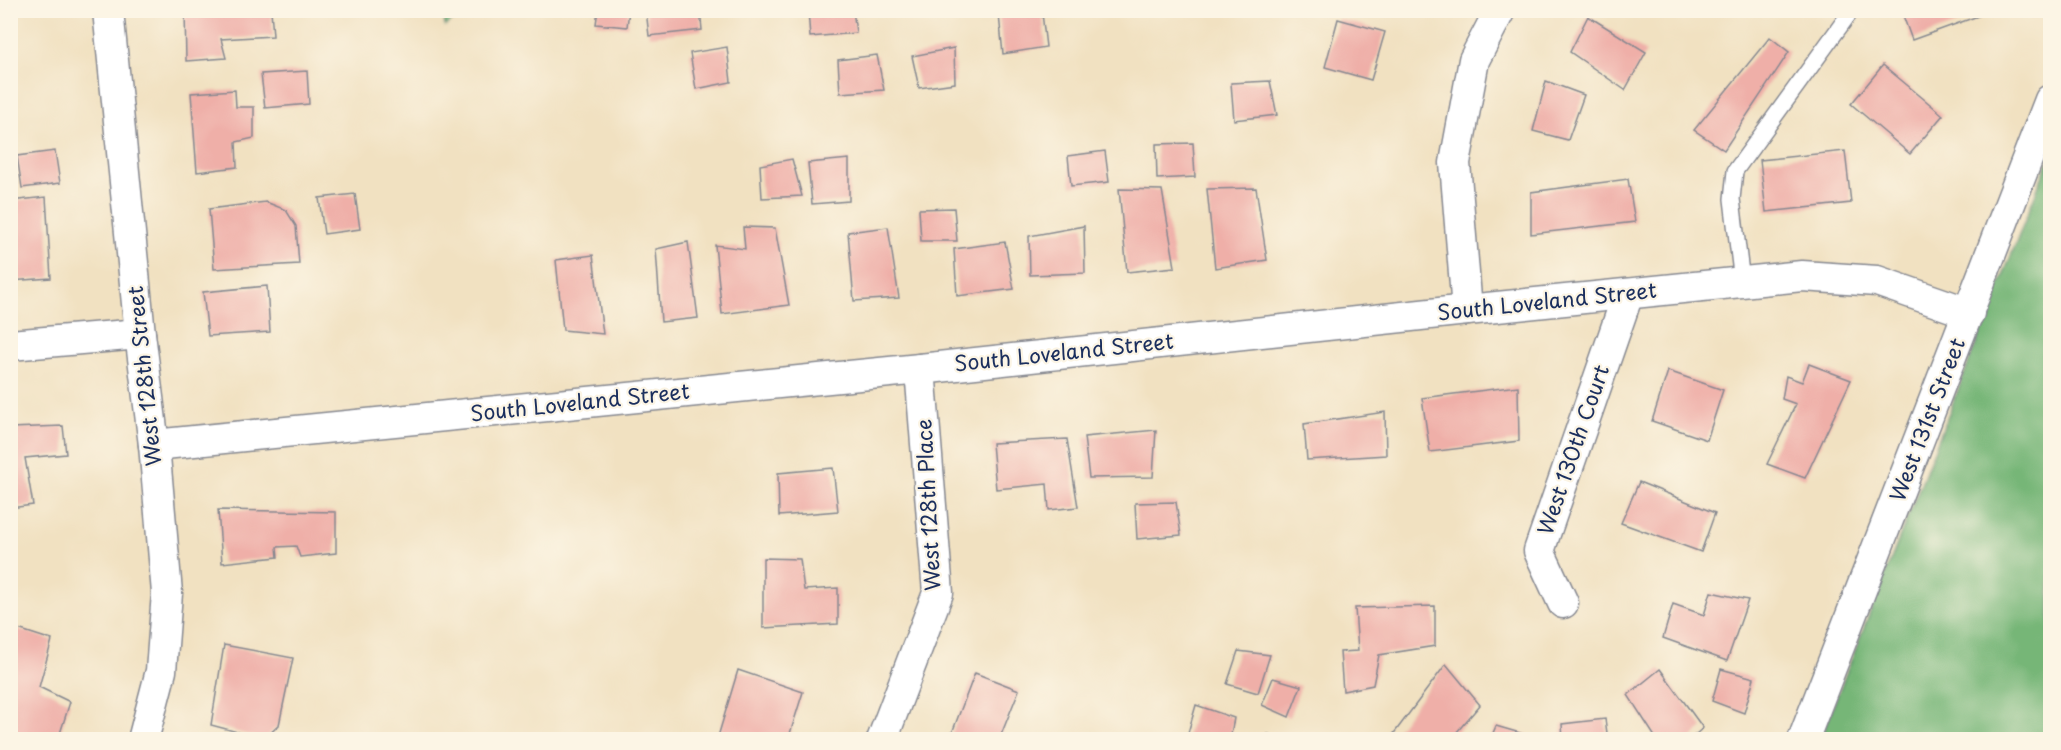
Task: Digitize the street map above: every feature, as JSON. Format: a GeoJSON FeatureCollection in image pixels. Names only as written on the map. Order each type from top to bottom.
{"type":"FeatureCollection","features":[{"type":"Feature","properties":{"kind":"street","name":"West 128th Street"},"geometry":{"type":"LineString","coordinates":[[108,10],[140,334],[154,445],[167,594],[161,670],[143,740]]}},
{"type":"Feature","properties":{"kind":"street"},"geometry":{"type":"LineString","coordinates":[[1467,310],[1455,163],[1474,60],[1500,10]]}},
{"type":"Feature","properties":{"kind":"street","name":"West 131st Street"},"geometry":{"type":"LineString","coordinates":[[1803,740],[2050,100]]}},
{"type":"Feature","properties":{"kind":"street","name":"South Loveland Street"},"geometry":{"type":"LineString","coordinates":[[154,445],[920,369],[1802,276],[1877,281],[1969,313]]}},
{"type":"Feature","properties":{"kind":"street","name":"West 130th Court"},"geometry":{"type":"LineString","coordinates":[[1563,603],[1539,551],[1628,294]]}},
{"type":"Feature","properties":{"kind":"street"},"geometry":{"type":"LineString","coordinates":[[10,345],[140,334]]}},
{"type":"Feature","properties":{"kind":"street","name":"West 128th Place"},"geometry":{"type":"LineString","coordinates":[[882,740],[938,593],[920,369]]}},
{"type":"Feature","properties":{"kind":"lane"},"geometry":{"type":"LineString","coordinates":[[1742,282],[1732,199],[1735,171],[1852,10]]}},
{"type":"Feature","properties":{"kind":"green space"},"geometry":{"type":"Polygon","coordinates":[[[444,10],[465,10],[465,11],[445,26],[444,10]]]}},
{"type":"Feature","properties":{"kind":"green space"},"geometry":{"type":"Polygon","coordinates":[[[2050,157],[2050,739],[1820,739],[2050,157]]]}},
{"type":"Feature","properties":{"kind":"building"},"geometry":{"type":"Polygon","coordinates":[[[185,10],[271,10],[273,36],[221,39],[226,58],[186,61],[185,10]]]}},
{"type":"Feature","properties":{"kind":"building"},"geometry":{"type":"Polygon","coordinates":[[[598,10],[629,10],[627,27],[596,24],[598,10]]]}},
{"type":"Feature","properties":{"kind":"building"},"geometry":{"type":"Polygon","coordinates":[[[646,10],[700,10],[702,30],[649,36],[646,10]]]}},
{"type":"Feature","properties":{"kind":"building"},"geometry":{"type":"Polygon","coordinates":[[[736,10],[759,10],[759,12],[736,14],[736,10]]]}},
{"type":"Feature","properties":{"kind":"building"},"geometry":{"type":"Polygon","coordinates":[[[808,10],[853,10],[856,33],[810,37],[808,10]]]}},
{"type":"Feature","properties":{"kind":"building"},"geometry":{"type":"Polygon","coordinates":[[[876,10],[896,10],[896,12],[876,14],[876,10]]]}},
{"type":"Feature","properties":{"kind":"building"},"geometry":{"type":"Polygon","coordinates":[[[1901,10],[1991,10],[1992,11],[1912,40],[1901,10]]]}},
{"type":"Feature","properties":{"kind":"building"},"geometry":{"type":"Polygon","coordinates":[[[1042,13],[1046,47],[1003,54],[999,15],[1042,13]]]}},
{"type":"Feature","properties":{"kind":"building"},"geometry":{"type":"Polygon","coordinates":[[[1588,16],[1646,52],[1625,90],[1570,52],[1588,16]]]}},
{"type":"Feature","properties":{"kind":"building"},"geometry":{"type":"Polygon","coordinates":[[[1338,19],[1385,32],[1371,80],[1325,67],[1338,19]]]}},
{"type":"Feature","properties":{"kind":"building"},"geometry":{"type":"Polygon","coordinates":[[[1770,37],[1789,52],[1724,150],[1694,130],[1770,37]]]}},
{"type":"Feature","properties":{"kind":"building"},"geometry":{"type":"Polygon","coordinates":[[[727,47],[731,82],[696,89],[690,53],[727,47]]]}},
{"type":"Feature","properties":{"kind":"building"},"geometry":{"type":"Polygon","coordinates":[[[954,48],[955,83],[919,88],[912,56],[954,48]]]}},
{"type":"Feature","properties":{"kind":"building"},"geometry":{"type":"Polygon","coordinates":[[[877,55],[884,90],[840,93],[838,60],[877,55]]]}},
{"type":"Feature","properties":{"kind":"building"},"geometry":{"type":"Polygon","coordinates":[[[1883,65],[1943,115],[1910,154],[1851,104],[1883,65]]]}},
{"type":"Feature","properties":{"kind":"building"},"geometry":{"type":"Polygon","coordinates":[[[307,71],[309,104],[265,108],[261,74],[307,71]]]}},
{"type":"Feature","properties":{"kind":"building"},"geometry":{"type":"Polygon","coordinates":[[[1270,81],[1277,115],[1234,120],[1231,83],[1270,81]]]}},
{"type":"Feature","properties":{"kind":"building"},"geometry":{"type":"Polygon","coordinates":[[[1546,81],[1584,95],[1568,140],[1533,131],[1546,81]]]}},
{"type":"Feature","properties":{"kind":"building"},"geometry":{"type":"Polygon","coordinates":[[[235,90],[236,107],[254,107],[254,138],[236,142],[237,167],[197,172],[191,93],[235,90]]]}},
{"type":"Feature","properties":{"kind":"building"},"geometry":{"type":"Polygon","coordinates":[[[1193,143],[1195,177],[1157,179],[1156,144],[1193,143]]]}},
{"type":"Feature","properties":{"kind":"building"},"geometry":{"type":"Polygon","coordinates":[[[55,151],[60,183],[22,188],[17,156],[55,151]]]}},
{"type":"Feature","properties":{"kind":"building"},"geometry":{"type":"Polygon","coordinates":[[[1105,151],[1109,182],[1071,186],[1068,156],[1105,151]]]}},
{"type":"Feature","properties":{"kind":"building"},"geometry":{"type":"Polygon","coordinates":[[[1845,151],[1851,203],[1766,212],[1760,160],[1845,151]]]}},
{"type":"Feature","properties":{"kind":"building"},"geometry":{"type":"Polygon","coordinates":[[[792,159],[802,196],[762,198],[760,165],[792,159]]]}},
{"type":"Feature","properties":{"kind":"building"},"geometry":{"type":"Polygon","coordinates":[[[849,159],[849,201],[812,204],[808,163],[849,159]]]}},
{"type":"Feature","properties":{"kind":"building"},"geometry":{"type":"Polygon","coordinates":[[[1628,179],[1635,222],[1531,234],[1531,192],[1628,179]]]}},
{"type":"Feature","properties":{"kind":"building"},"geometry":{"type":"Polygon","coordinates":[[[1256,188],[1267,260],[1215,268],[1207,189],[1256,188]]]}},
{"type":"Feature","properties":{"kind":"building"},"geometry":{"type":"Polygon","coordinates":[[[1119,189],[1162,190],[1175,267],[1127,272],[1119,189]]]}},
{"type":"Feature","properties":{"kind":"building"},"geometry":{"type":"Polygon","coordinates":[[[355,194],[360,229],[324,234],[319,198],[355,194]]]}},
{"type":"Feature","properties":{"kind":"building"},"geometry":{"type":"Polygon","coordinates":[[[46,197],[51,278],[10,281],[10,201],[46,197]]]}},
{"type":"Feature","properties":{"kind":"building"},"geometry":{"type":"Polygon","coordinates":[[[266,202],[286,210],[296,226],[299,264],[214,269],[209,209],[266,202]]]}},
{"type":"Feature","properties":{"kind":"building"},"geometry":{"type":"Polygon","coordinates":[[[954,208],[957,241],[921,241],[919,209],[954,208]]]}},
{"type":"Feature","properties":{"kind":"building"},"geometry":{"type":"Polygon","coordinates":[[[1084,226],[1085,273],[1030,275],[1029,236],[1084,226]]]}},
{"type":"Feature","properties":{"kind":"building"},"geometry":{"type":"Polygon","coordinates":[[[743,227],[775,228],[789,305],[722,314],[715,245],[745,249],[743,227]]]}},
{"type":"Feature","properties":{"kind":"building"},"geometry":{"type":"Polygon","coordinates":[[[888,227],[899,298],[854,301],[848,232],[888,227]]]}},
{"type":"Feature","properties":{"kind":"building"},"geometry":{"type":"Polygon","coordinates":[[[688,242],[698,318],[661,322],[656,249],[688,242]]]}},
{"type":"Feature","properties":{"kind":"building"},"geometry":{"type":"Polygon","coordinates":[[[1005,242],[1014,289],[957,296],[954,249],[1005,242]]]}},
{"type":"Feature","properties":{"kind":"building"},"geometry":{"type":"Polygon","coordinates":[[[593,255],[603,334],[563,330],[556,260],[593,255]]]}},
{"type":"Feature","properties":{"kind":"building"},"geometry":{"type":"Polygon","coordinates":[[[267,286],[270,332],[208,336],[203,292],[267,286]]]}},
{"type":"Feature","properties":{"kind":"building"},"geometry":{"type":"Polygon","coordinates":[[[1809,364],[1851,380],[1805,478],[1767,464],[1796,404],[1782,399],[1786,376],[1802,382],[1809,364]]]}},
{"type":"Feature","properties":{"kind":"building"},"geometry":{"type":"Polygon","coordinates":[[[1668,371],[1723,390],[1707,440],[1652,421],[1668,371]]]}},
{"type":"Feature","properties":{"kind":"building"},"geometry":{"type":"Polygon","coordinates":[[[1518,386],[1519,441],[1430,452],[1422,398],[1518,386]]]}},
{"type":"Feature","properties":{"kind":"building"},"geometry":{"type":"Polygon","coordinates":[[[1385,412],[1386,455],[1307,460],[1304,424],[1385,412]]]}},
{"type":"Feature","properties":{"kind":"building"},"geometry":{"type":"Polygon","coordinates":[[[63,426],[66,454],[25,458],[33,505],[10,508],[10,428],[63,426]]]}},
{"type":"Feature","properties":{"kind":"building"},"geometry":{"type":"Polygon","coordinates":[[[1156,430],[1153,477],[1089,478],[1084,437],[1156,430]]]}},
{"type":"Feature","properties":{"kind":"building"},"geometry":{"type":"Polygon","coordinates":[[[1067,439],[1078,507],[1049,510],[1047,484],[996,489],[992,443],[1067,439]]]}},
{"type":"Feature","properties":{"kind":"building"},"geometry":{"type":"Polygon","coordinates":[[[833,468],[838,511],[779,516],[778,473],[833,468]]]}},
{"type":"Feature","properties":{"kind":"building"},"geometry":{"type":"Polygon","coordinates":[[[1639,482],[1715,513],[1701,552],[1621,523],[1639,482]]]}},
{"type":"Feature","properties":{"kind":"building"},"geometry":{"type":"Polygon","coordinates":[[[1176,502],[1181,535],[1137,539],[1135,503],[1176,502]]]}},
{"type":"Feature","properties":{"kind":"building"},"geometry":{"type":"Polygon","coordinates":[[[218,510],[336,512],[336,553],[300,557],[296,546],[277,547],[278,557],[222,563],[218,510]]]}},
{"type":"Feature","properties":{"kind":"building"},"geometry":{"type":"Polygon","coordinates":[[[763,558],[800,559],[804,590],[838,588],[838,624],[763,628],[763,558]]]}},
{"type":"Feature","properties":{"kind":"building"},"geometry":{"type":"Polygon","coordinates":[[[1711,592],[1748,600],[1727,661],[1663,638],[1673,604],[1704,615],[1711,592]]]}},
{"type":"Feature","properties":{"kind":"building"},"geometry":{"type":"Polygon","coordinates":[[[1435,606],[1435,646],[1379,655],[1373,685],[1343,691],[1340,652],[1358,651],[1355,608],[1435,606]]]}},
{"type":"Feature","properties":{"kind":"building"},"geometry":{"type":"Polygon","coordinates":[[[12,627],[52,640],[39,687],[70,702],[58,740],[22,740],[10,736],[12,627]]]}},
{"type":"Feature","properties":{"kind":"building"},"geometry":{"type":"Polygon","coordinates":[[[224,645],[293,658],[279,725],[264,739],[211,725],[224,645]]]}},
{"type":"Feature","properties":{"kind":"building"},"geometry":{"type":"Polygon","coordinates":[[[1238,651],[1270,655],[1258,693],[1227,684],[1238,651]]]}},
{"type":"Feature","properties":{"kind":"building"},"geometry":{"type":"Polygon","coordinates":[[[1446,664],[1480,705],[1450,740],[1389,740],[1446,664]]]}},
{"type":"Feature","properties":{"kind":"building"},"geometry":{"type":"Polygon","coordinates":[[[1660,669],[1703,728],[1689,740],[1657,740],[1628,695],[1660,669]]]}},
{"type":"Feature","properties":{"kind":"building"},"geometry":{"type":"Polygon","coordinates":[[[1721,669],[1754,678],[1744,713],[1712,701],[1721,669]]]}},
{"type":"Feature","properties":{"kind":"building"},"geometry":{"type":"Polygon","coordinates":[[[738,670],[803,692],[788,740],[717,740],[738,670]]]}},
{"type":"Feature","properties":{"kind":"building"},"geometry":{"type":"Polygon","coordinates":[[[975,673],[1019,690],[999,740],[950,738],[975,673]]]}},
{"type":"Feature","properties":{"kind":"building"},"geometry":{"type":"Polygon","coordinates":[[[1273,678],[1301,686],[1289,717],[1262,705],[1273,678]]]}},
{"type":"Feature","properties":{"kind":"building"},"geometry":{"type":"Polygon","coordinates":[[[1196,705],[1234,718],[1230,740],[1186,740],[1196,705]]]}},
{"type":"Feature","properties":{"kind":"building"},"geometry":{"type":"Polygon","coordinates":[[[1605,719],[1608,740],[1563,740],[1562,724],[1605,719]]]}},
{"type":"Feature","properties":{"kind":"building"},"geometry":{"type":"Polygon","coordinates":[[[1496,726],[1541,739],[1541,740],[1490,740],[1496,726]]]}},
{"type":"Feature","properties":{"kind":"building"},"geometry":{"type":"Polygon","coordinates":[[[1268,734],[1283,739],[1283,740],[1266,740],[1268,734]]]}}]}
